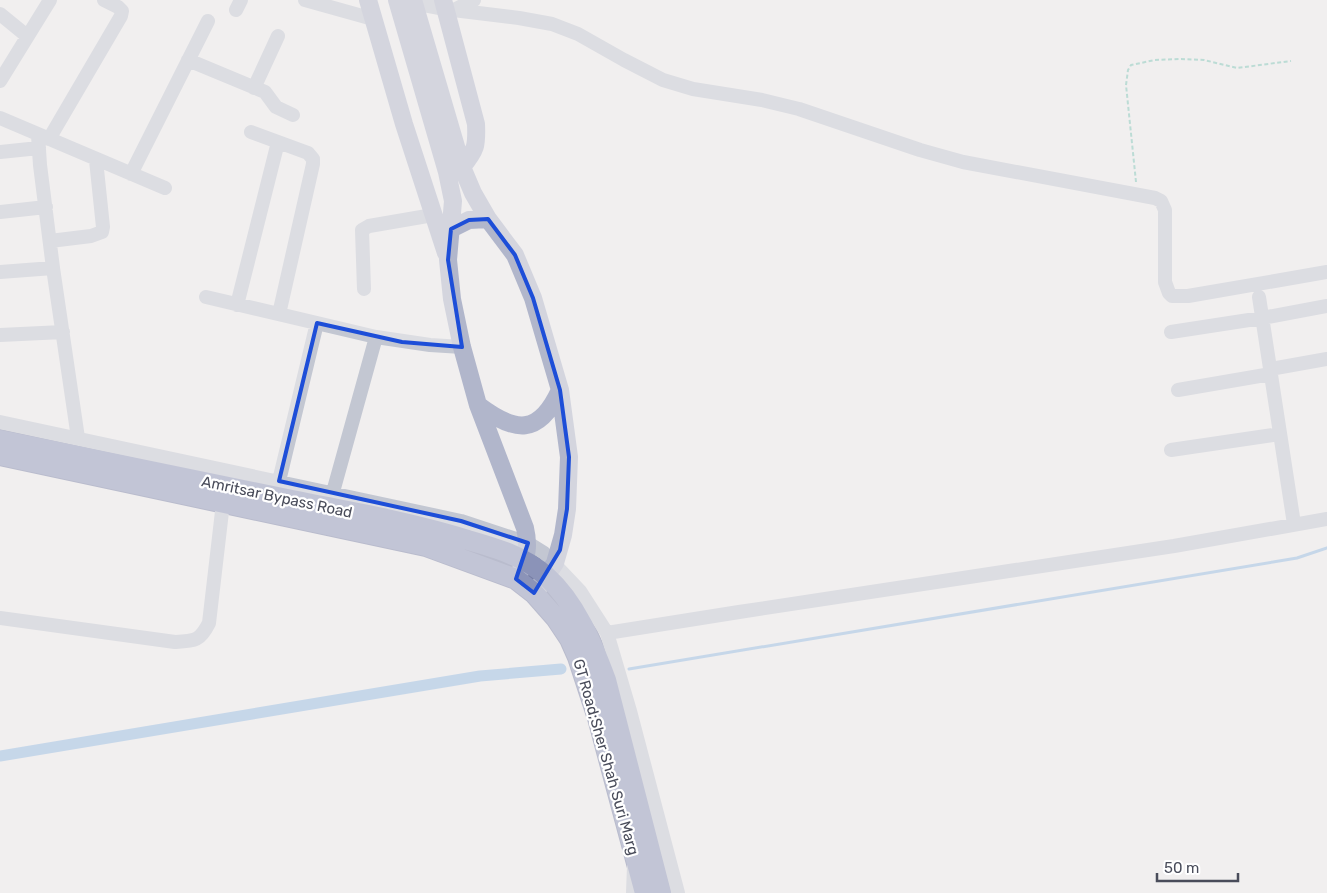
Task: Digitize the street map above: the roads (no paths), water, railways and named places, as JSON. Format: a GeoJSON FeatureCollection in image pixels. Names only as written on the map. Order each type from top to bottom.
{"type":"FeatureCollection","features":[{"type":"Feature","properties":{"kind":"highway","name":"Amritsar Bypass Road"},"geometry":{"type":"LineString","coordinates":[[0,440],[432,528],[503,550],[527,552],[551,570]]}},
{"type":"Feature","properties":{"kind":"highway","name":"Amritsar Bypass Road"},"geometry":{"type":"LineString","coordinates":[[0,455],[426,546],[516,579],[534,593]]}},
{"type":"Feature","properties":{"kind":"highway","name":"GT Road;Sher Shah Suri Marg"},"geometry":{"type":"LineString","coordinates":[[551,570],[594,648],[606,680],[660,893]]}},
{"type":"Feature","properties":{"kind":"highway","name":"GT Road;Sher Shah Suri Marg"},"geometry":{"type":"LineString","coordinates":[[534,593],[556,618],[570,639],[578,657],[598,718],[645,893]]}},
{"type":"Feature","properties":{"kind":"main road"},"geometry":{"type":"LineString","coordinates":[[368,0],[448,260]]}},
{"type":"Feature","properties":{"kind":"main road"},"geometry":{"type":"LineString","coordinates":[[408,1],[472,193],[488,219],[515,255],[543,330],[560,390],[569,457],[567,509],[563,535],[551,570],[534,593]]}},
{"type":"Feature","properties":{"kind":"main road"},"geometry":{"type":"LineString","coordinates":[[408,1],[452,201],[448,260],[452,299],[462,347],[478,405],[522,519],[527,552],[516,579]]}},
{"type":"Feature","properties":{"kind":"main road"},"geometry":{"type":"LineString","coordinates":[[447,6],[476,124],[477,139],[474,153],[462,167]]}},
{"type":"Feature","properties":{"kind":"main road"},"geometry":{"type":"LineString","coordinates":[[451,229],[469,220],[488,219]]}},
{"type":"Feature","properties":{"kind":"main road"},"geometry":{"type":"LineString","coordinates":[[478,405],[506,423],[518,426],[529,425],[547,413],[560,390]]}},
{"type":"Feature","properties":{"kind":"street"},"geometry":{"type":"LineString","coordinates":[[0,81],[50,0]]}},
{"type":"Feature","properties":{"kind":"street"},"geometry":{"type":"LineString","coordinates":[[305,0],[373,19]]}},
{"type":"Feature","properties":{"kind":"street"},"geometry":{"type":"LineString","coordinates":[[447,6],[474,0]]}},
{"type":"Feature","properties":{"kind":"street"},"geometry":{"type":"LineString","coordinates":[[78,438],[53,268],[46,207],[42,141],[121,16],[122,11],[108,1]]}},
{"type":"Feature","properties":{"kind":"street"},"geometry":{"type":"LineString","coordinates":[[408,1],[552,24],[578,34],[663,80],[693,89],[762,100],[799,109],[920,150],[963,162],[1155,198],[1164,205],[1166,282],[1169,293],[1172,296],[1188,296],[1327,272]]}},
{"type":"Feature","properties":{"kind":"street"},"geometry":{"type":"LineString","coordinates":[[0,14],[27,36]]}},
{"type":"Feature","properties":{"kind":"street"},"geometry":{"type":"LineString","coordinates":[[132,174],[208,21]]}},
{"type":"Feature","properties":{"kind":"street"},"geometry":{"type":"LineString","coordinates":[[254,88],[278,36]]}},
{"type":"Feature","properties":{"kind":"street"},"geometry":{"type":"LineString","coordinates":[[188,60],[265,92],[276,108],[293,115]]}},
{"type":"Feature","properties":{"kind":"street"},"geometry":{"type":"LineString","coordinates":[[0,118],[42,141],[96,160],[165,188]]}},
{"type":"Feature","properties":{"kind":"street"},"geometry":{"type":"LineString","coordinates":[[251,132],[308,153],[313,159],[279,314]]}},
{"type":"Feature","properties":{"kind":"street"},"geometry":{"type":"LineString","coordinates":[[0,152],[42,141]]}},
{"type":"Feature","properties":{"kind":"street"},"geometry":{"type":"LineString","coordinates":[[237,305],[278,142]]}},
{"type":"Feature","properties":{"kind":"street"},"geometry":{"type":"LineString","coordinates":[[50,242],[91,236],[102,232],[96,160]]}},
{"type":"Feature","properties":{"kind":"street"},"geometry":{"type":"LineString","coordinates":[[0,212],[46,207]]}},
{"type":"Feature","properties":{"kind":"street"},"geometry":{"type":"LineString","coordinates":[[364,289],[362,230],[369,226],[434,215]]}},
{"type":"Feature","properties":{"kind":"street"},"geometry":{"type":"LineString","coordinates":[[0,272],[53,268]]}},
{"type":"Feature","properties":{"kind":"street"},"geometry":{"type":"LineString","coordinates":[[206,297],[376,338],[462,347]]}},
{"type":"Feature","properties":{"kind":"street"},"geometry":{"type":"LineString","coordinates":[[1259,297],[1294,524]]}},
{"type":"Feature","properties":{"kind":"street"},"geometry":{"type":"LineString","coordinates":[[1171,332],[1327,306]]}},
{"type":"Feature","properties":{"kind":"street"},"geometry":{"type":"LineString","coordinates":[[279,481],[317,323]]}},
{"type":"Feature","properties":{"kind":"street"},"geometry":{"type":"LineString","coordinates":[[0,334],[63,332]]}},
{"type":"Feature","properties":{"kind":"street"},"geometry":{"type":"LineString","coordinates":[[333,492],[376,338]]}},
{"type":"Feature","properties":{"kind":"street"},"geometry":{"type":"LineString","coordinates":[[1178,390],[1327,359]]}},
{"type":"Feature","properties":{"kind":"street"},"geometry":{"type":"LineString","coordinates":[[0,422],[461,521],[527,552]]}},
{"type":"Feature","properties":{"kind":"street"},"geometry":{"type":"LineString","coordinates":[[1171,450],[1280,434]]}},
{"type":"Feature","properties":{"kind":"street"},"geometry":{"type":"LineString","coordinates":[[0,618],[175,642],[192,641],[203,635],[209,623],[223,503]]}},
{"type":"Feature","properties":{"kind":"street"},"geometry":{"type":"LineString","coordinates":[[607,634],[1174,546],[1327,519]]}},
{"type":"Feature","properties":{"kind":"street"},"geometry":{"type":"LineString","coordinates":[[551,570],[580,591],[607,634],[630,711],[678,893]]}},
{"type":"Feature","properties":{"kind":"street"},"geometry":{"type":"LineString","coordinates":[[633,893],[634,856]]}},
{"type":"Feature","properties":{"kind":"waterway"},"geometry":{"type":"LineString","coordinates":[[629,669],[1297,558],[1327,548]]}},
{"type":"Feature","properties":{"kind":"waterway"},"geometry":{"type":"LineString","coordinates":[[0,756],[480,676],[561,669]]}}]}
